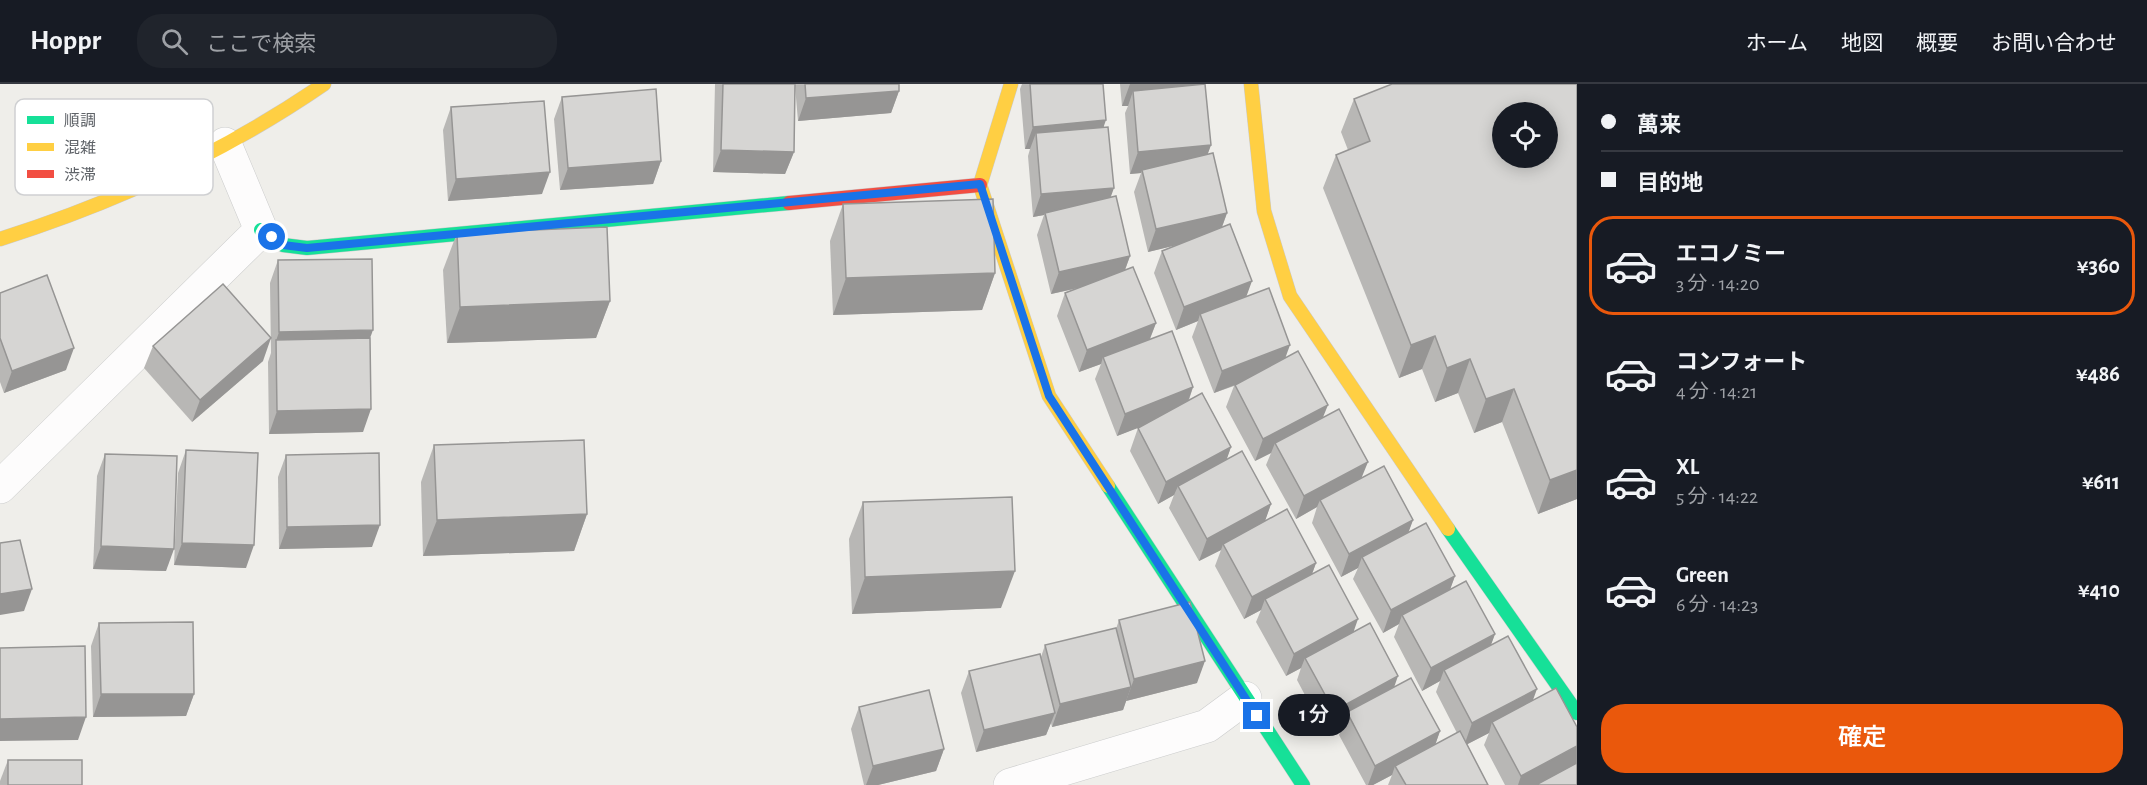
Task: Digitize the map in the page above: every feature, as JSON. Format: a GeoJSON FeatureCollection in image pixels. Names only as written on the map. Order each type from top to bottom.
{"type":"FeatureCollection","features":[{"type":"Feature","properties":{"kind":"street"},"geometry":{"type":"LineString","coordinates":[[213,150],[293,106],[324,84]]}},
{"type":"Feature","properties":{"kind":"street"},"geometry":{"type":"LineString","coordinates":[[1251,84],[1264,211],[1290,296],[1497,602],[1577,713]]}},
{"type":"Feature","properties":{"kind":"street"},"geometry":{"type":"LineString","coordinates":[[1013,85],[980,184],[1049,396],[1302,785]]}},
{"type":"Feature","properties":{"kind":"street"},"geometry":{"type":"LineString","coordinates":[[225,144],[261,230],[283,245],[307,248],[980,184]]}},
{"type":"Feature","properties":{"kind":"street"},"geometry":{"type":"LineString","coordinates":[[0,239],[45,225],[119,195]]}},
{"type":"Feature","properties":{"kind":"street"},"geometry":{"type":"LineString","coordinates":[[0,487],[261,230]]}},
{"type":"Feature","properties":{"kind":"street"},"geometry":{"type":"LineString","coordinates":[[1010,785],[1207,726],[1245,698]]}},
{"type":"Feature","properties":{"kind":"building"},"geometry":{"type":"Polygon","coordinates":[[[723,84],[795,84],[794,152],[721,150],[723,84]]]}},
{"type":"Feature","properties":{"kind":"building"},"geometry":{"type":"Polygon","coordinates":[[[805,84],[899,84],[899,91],[806,98],[805,84]]]}},
{"type":"Feature","properties":{"kind":"building"},"geometry":{"type":"Polygon","coordinates":[[[1030,84],[1103,84],[1106,120],[1033,127],[1030,84]]]}},
{"type":"Feature","properties":{"kind":"building"},"geometry":{"type":"Polygon","coordinates":[[[1205,84],[1211,145],[1138,152],[1133,91],[1205,84]]]}},
{"type":"Feature","properties":{"kind":"building"},"geometry":{"type":"Polygon","coordinates":[[[1392,84],[1577,84],[1577,470],[1550,480],[1514,389],[1486,399],[1470,359],[1447,368],[1435,336],[1411,345],[1336,155],[1370,141],[1354,99],[1392,84]]]}},
{"type":"Feature","properties":{"kind":"building"},"geometry":{"type":"Polygon","coordinates":[[[656,89],[661,161],[568,168],[562,97],[656,89]]]}},
{"type":"Feature","properties":{"kind":"building"},"geometry":{"type":"Polygon","coordinates":[[[544,101],[550,172],[456,179],[451,107],[544,101]]]}},
{"type":"Feature","properties":{"kind":"building"},"geometry":{"type":"Polygon","coordinates":[[[1108,127],[1114,188],[1041,194],[1036,133],[1108,127]]]}},
{"type":"Feature","properties":{"kind":"building"},"geometry":{"type":"Polygon","coordinates":[[[1213,153],[1227,213],[1156,229],[1142,170],[1213,153]]]}},
{"type":"Feature","properties":{"kind":"building"},"geometry":{"type":"Polygon","coordinates":[[[1116,196],[1130,256],[1059,272],[1045,213],[1116,196]]]}},
{"type":"Feature","properties":{"kind":"building"},"geometry":{"type":"Polygon","coordinates":[[[993,199],[995,273],[846,278],[843,204],[993,199]]]}},
{"type":"Feature","properties":{"kind":"building"},"geometry":{"type":"Polygon","coordinates":[[[1230,224],[1252,281],[1184,307],[1162,251],[1230,224]]]}},
{"type":"Feature","properties":{"kind":"building"},"geometry":{"type":"Polygon","coordinates":[[[607,227],[610,301],[460,307],[457,233],[607,227]]]}},
{"type":"Feature","properties":{"kind":"building"},"geometry":{"type":"Polygon","coordinates":[[[372,259],[373,330],[279,332],[278,260],[372,259]]]}},
{"type":"Feature","properties":{"kind":"building"},"geometry":{"type":"Polygon","coordinates":[[[1133,267],[1156,323],[1087,350],[1065,293],[1133,267]]]}},
{"type":"Feature","properties":{"kind":"building"},"geometry":{"type":"Polygon","coordinates":[[[47,275],[74,348],[12,371],[0,338],[0,293],[47,275]]]}},
{"type":"Feature","properties":{"kind":"building"},"geometry":{"type":"Polygon","coordinates":[[[223,284],[271,338],[200,400],[153,346],[223,284]]]}},
{"type":"Feature","properties":{"kind":"building"},"geometry":{"type":"Polygon","coordinates":[[[1269,288],[1290,345],[1222,371],[1200,314],[1269,288]]]}},
{"type":"Feature","properties":{"kind":"building"},"geometry":{"type":"Polygon","coordinates":[[[1172,331],[1193,387],[1125,414],[1103,357],[1172,331]]]}},
{"type":"Feature","properties":{"kind":"building"},"geometry":{"type":"Polygon","coordinates":[[[370,338],[371,409],[277,411],[276,340],[370,338]]]}},
{"type":"Feature","properties":{"kind":"building"},"geometry":{"type":"Polygon","coordinates":[[[1298,351],[1328,405],[1263,439],[1235,385],[1298,351]]]}},
{"type":"Feature","properties":{"kind":"building"},"geometry":{"type":"Polygon","coordinates":[[[1202,393],[1231,447],[1166,482],[1138,428],[1202,393]]]}},
{"type":"Feature","properties":{"kind":"building"},"geometry":{"type":"Polygon","coordinates":[[[1339,409],[1368,462],[1304,496],[1275,443],[1339,409]]]}},
{"type":"Feature","properties":{"kind":"building"},"geometry":{"type":"Polygon","coordinates":[[[584,440],[587,514],[437,520],[434,445],[584,440]]]}},
{"type":"Feature","properties":{"kind":"building"},"geometry":{"type":"Polygon","coordinates":[[[186,450],[258,453],[254,545],[182,543],[186,450]]]}},
{"type":"Feature","properties":{"kind":"building"},"geometry":{"type":"Polygon","coordinates":[[[1242,451],[1271,504],[1207,539],[1178,486],[1242,451]]]}},
{"type":"Feature","properties":{"kind":"building"},"geometry":{"type":"Polygon","coordinates":[[[379,453],[380,525],[287,527],[286,455],[379,453]]]}},
{"type":"Feature","properties":{"kind":"building"},"geometry":{"type":"Polygon","coordinates":[[[105,454],[177,456],[174,549],[101,546],[105,454]]]}},
{"type":"Feature","properties":{"kind":"building"},"geometry":{"type":"Polygon","coordinates":[[[1384,466],[1413,520],[1349,554],[1320,500],[1384,466]]]}},
{"type":"Feature","properties":{"kind":"building"},"geometry":{"type":"Polygon","coordinates":[[[1012,497],[1015,571],[865,577],[863,502],[1012,497]]]}},
{"type":"Feature","properties":{"kind":"building"},"geometry":{"type":"Polygon","coordinates":[[[1287,509],[1316,563],[1252,597],[1223,544],[1287,509]]]}},
{"type":"Feature","properties":{"kind":"building"},"geometry":{"type":"Polygon","coordinates":[[[1426,523],[1455,576],[1391,610],[1362,557],[1426,523]]]}},
{"type":"Feature","properties":{"kind":"building"},"geometry":{"type":"Polygon","coordinates":[[[20,540],[32,589],[0,594],[0,543],[20,540]]]}},
{"type":"Feature","properties":{"kind":"building"},"geometry":{"type":"Polygon","coordinates":[[[1329,565],[1358,619],[1294,654],[1265,599],[1329,565]]]}},
{"type":"Feature","properties":{"kind":"building"},"geometry":{"type":"Polygon","coordinates":[[[1466,581],[1495,634],[1431,668],[1402,615],[1466,581]]]}},
{"type":"Feature","properties":{"kind":"building"},"geometry":{"type":"Polygon","coordinates":[[[1190,602],[1205,661],[1134,679],[1119,620],[1190,602]]]}},
{"type":"Feature","properties":{"kind":"building"},"geometry":{"type":"Polygon","coordinates":[[[193,622],[194,694],[101,694],[99,623],[193,622]]]}},
{"type":"Feature","properties":{"kind":"building"},"geometry":{"type":"Polygon","coordinates":[[[1370,623],[1398,676],[1334,711],[1305,658],[1370,623]]]}},
{"type":"Feature","properties":{"kind":"building"},"geometry":{"type":"Polygon","coordinates":[[[1116,628],[1131,687],[1060,704],[1045,645],[1116,628]]]}},
{"type":"Feature","properties":{"kind":"building"},"geometry":{"type":"Polygon","coordinates":[[[1508,636],[1537,689],[1472,723],[1444,670],[1508,636]]]}},
{"type":"Feature","properties":{"kind":"building"},"geometry":{"type":"Polygon","coordinates":[[[85,646],[86,717],[0,719],[0,648],[85,646]]]}},
{"type":"Feature","properties":{"kind":"building"},"geometry":{"type":"Polygon","coordinates":[[[1040,654],[1055,713],[984,730],[969,671],[1040,654]]]}},
{"type":"Feature","properties":{"kind":"building"},"geometry":{"type":"Polygon","coordinates":[[[1411,678],[1440,731],[1375,766],[1347,712],[1411,678]]]}},
{"type":"Feature","properties":{"kind":"building"},"geometry":{"type":"Polygon","coordinates":[[[1556,688],[1577,727],[1577,746],[1521,776],[1492,722],[1556,688]]]}},
{"type":"Feature","properties":{"kind":"building"},"geometry":{"type":"Polygon","coordinates":[[[929,690],[944,749],[873,766],[859,707],[929,690]]]}},
{"type":"Feature","properties":{"kind":"building"},"geometry":{"type":"Polygon","coordinates":[[[1460,731],[1488,785],[1406,785],[1395,766],[1460,731]]]}},
{"type":"Feature","properties":{"kind":"building"},"geometry":{"type":"Polygon","coordinates":[[[8,760],[82,760],[82,785],[8,785],[8,760]]]}},
{"type":"Feature","properties":{"kind":"building"},"geometry":{"type":"Polygon","coordinates":[[[1577,763],[1577,785],[1536,785],[1577,763]]]}},
{"type":"Feature","properties":{"kind":"traffic: fast"},"geometry":{"type":"LineString","coordinates":[[261,230],[283,245],[307,248],[789,203]]}},
{"type":"Feature","properties":{"kind":"traffic: fast"},"geometry":{"type":"LineString","coordinates":[[1108,486],[1303,785]]}},
{"type":"Feature","properties":{"kind":"traffic: fast"},"geometry":{"type":"LineString","coordinates":[[1448,529],[1577,713]]}},
{"type":"Feature","properties":{"kind":"traffic: slow"},"geometry":{"type":"LineString","coordinates":[[213,150],[248,132],[324,84]]}},
{"type":"Feature","properties":{"kind":"traffic: slow"},"geometry":{"type":"LineString","coordinates":[[1011,84],[980,185],[1049,396],[1108,486]]}},
{"type":"Feature","properties":{"kind":"traffic: slow"},"geometry":{"type":"LineString","coordinates":[[1251,84],[1264,211],[1290,296],[1448,529]]}},
{"type":"Feature","properties":{"kind":"traffic: slow"},"geometry":{"type":"LineString","coordinates":[[0,239],[120,195]]}},
{"type":"Feature","properties":{"kind":"traffic: jam"},"geometry":{"type":"LineString","coordinates":[[789,203],[980,185]]}},
{"type":"Feature","properties":{"kind":"route"},"geometry":{"type":"LineString","coordinates":[[272,237],[283,245],[307,248],[980,184],[1049,396],[1257,716]]}}]}
